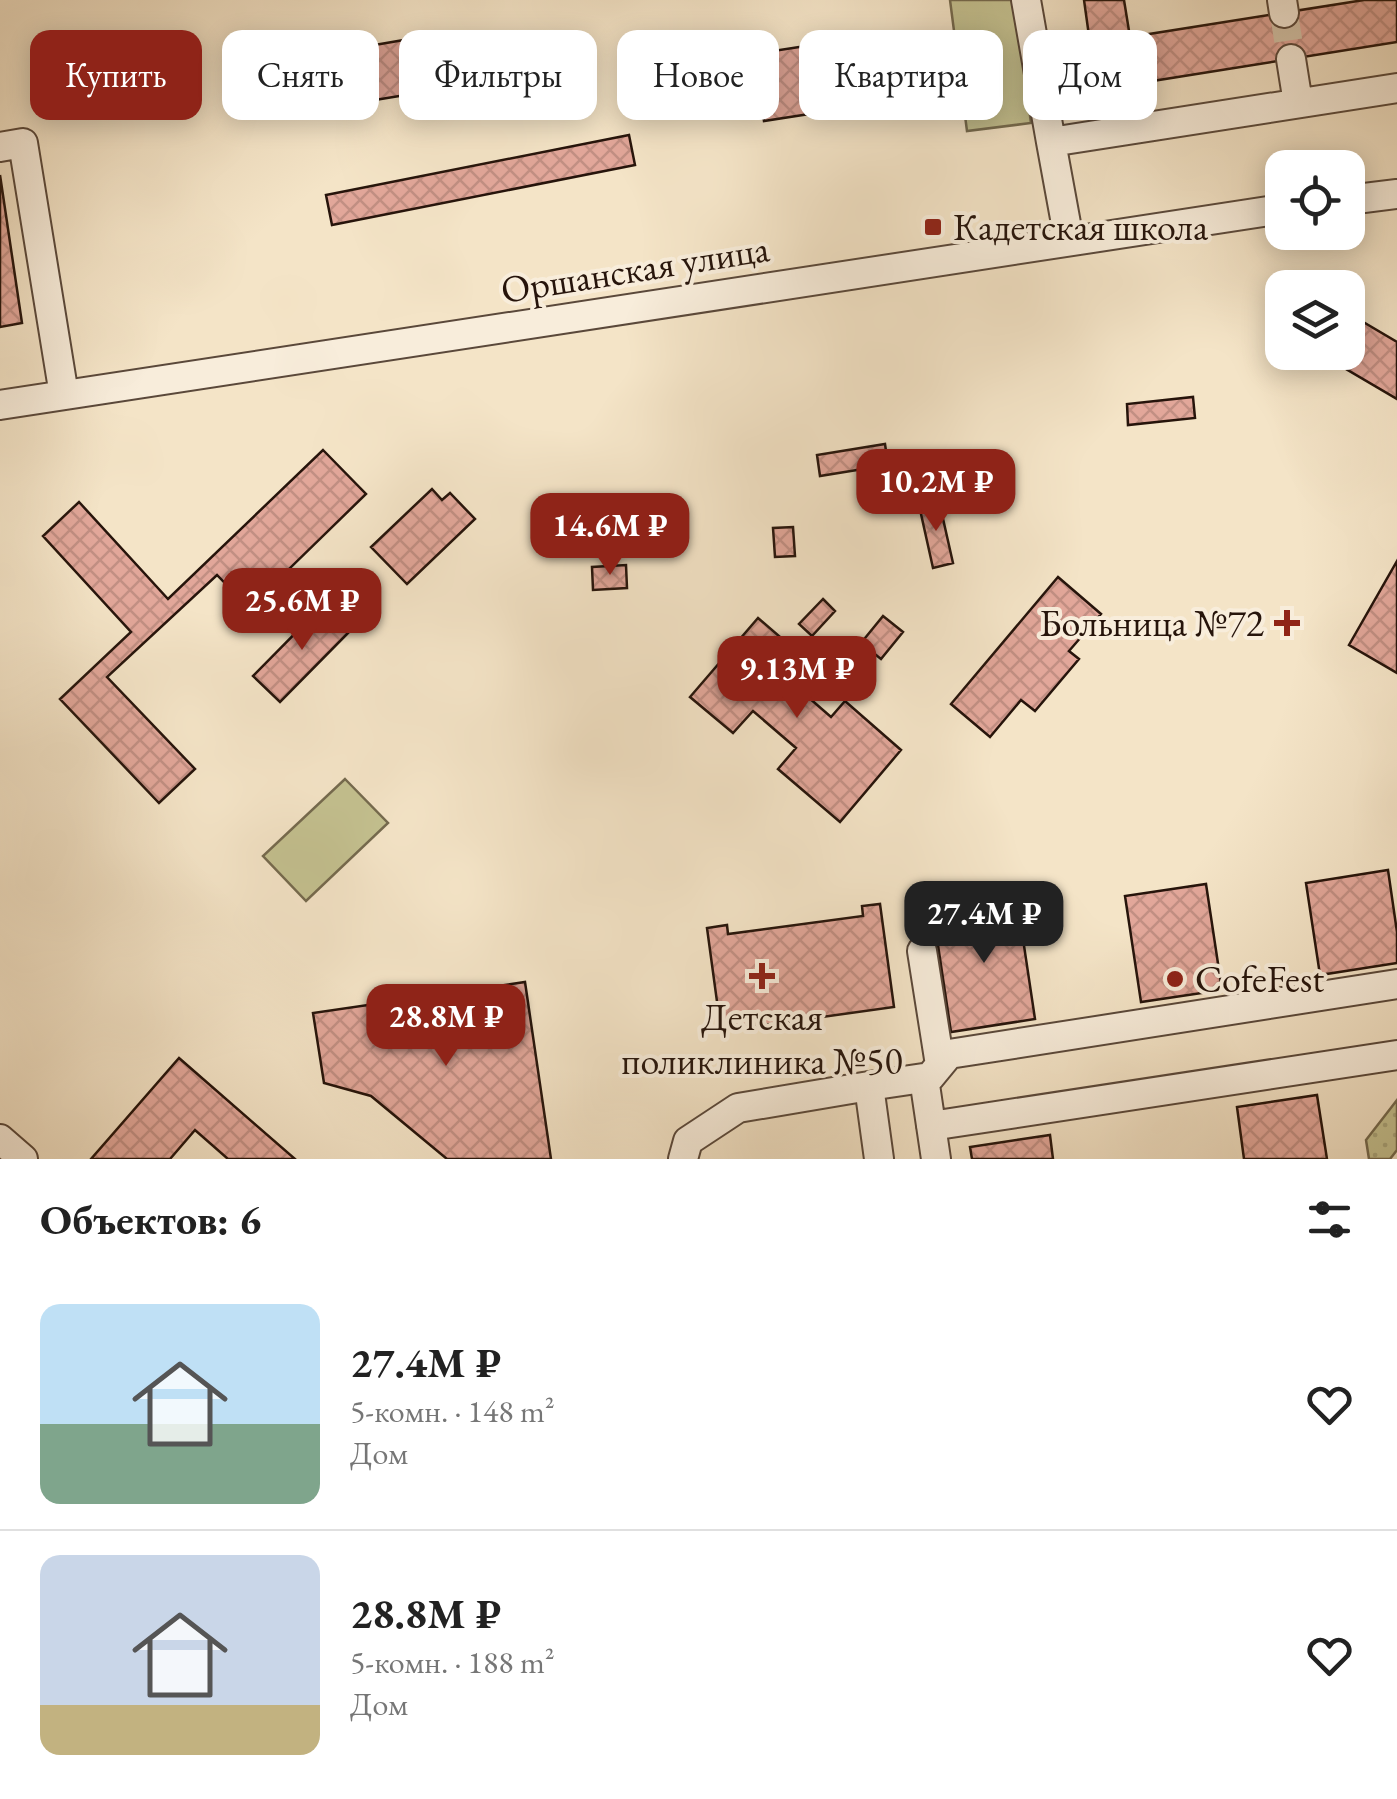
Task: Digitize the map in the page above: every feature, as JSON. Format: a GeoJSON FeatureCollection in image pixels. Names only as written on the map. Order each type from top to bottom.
{"type":"FeatureCollection","features":[{"type":"Feature","properties":{"kind":"street"},"geometry":{"type":"LineString","coordinates":[[1026,0],[1069,240]]}},
{"type":"Feature","properties":{"kind":"street"},"geometry":{"type":"LineString","coordinates":[[1292,59],[1298,103]]}},
{"type":"Feature","properties":{"kind":"street"},"geometry":{"type":"LineString","coordinates":[[1051,142],[1397,88]]}},
{"type":"Feature","properties":{"kind":"street"},"geometry":{"type":"LineString","coordinates":[[0,146],[24,143],[64,395]]}},
{"type":"Feature","properties":{"kind":"street"},"geometry":{"type":"LineString","coordinates":[[1365,198],[1397,194]]}},
{"type":"Feature","properties":{"kind":"street","name":"Оршанская улица"},"geometry":{"type":"LineString","coordinates":[[0,405],[1265,211]]}},
{"type":"Feature","properties":{"kind":"street"},"geometry":{"type":"LineString","coordinates":[[922,951],[936,1159]]}},
{"type":"Feature","properties":{"kind":"street"},"geometry":{"type":"LineString","coordinates":[[683,1159],[688,1141],[738,1108],[932,1072],[948,1054],[1397,984]]}},
{"type":"Feature","properties":{"kind":"street"},"geometry":{"type":"LineString","coordinates":[[931,1126],[1397,1054]]}},
{"type":"Feature","properties":{"kind":"street"},"geometry":{"type":"LineString","coordinates":[[869,1086],[879,1159]]}},
{"type":"Feature","properties":{"kind":"street"},"geometry":{"type":"LineString","coordinates":[[0,1138],[23,1159]]}},
{"type":"Feature","properties":{"kind":"shaded area"},"geometry":{"type":"Polygon","coordinates":[[[950,0],[1015,0],[1023,62],[1023,120],[1031,123],[967,131],[966,120],[1003,120],[1003,30],[954,30],[950,0]]]}},
{"type":"Feature","properties":{"kind":"shaded area"},"geometry":{"type":"Polygon","coordinates":[[[345,779],[388,823],[306,901],[263,856],[345,779]]]}},
{"type":"Feature","properties":{"kind":"shaded area"},"geometry":{"type":"Polygon","coordinates":[[[1397,1100],[1397,1150],[1390,1159],[1369,1159],[1366,1140],[1397,1100]]]}},
{"type":"Feature","properties":{"kind":"building"},"geometry":{"type":"Polygon","coordinates":[[[1084,0],[1124,0],[1129,30],[1088,30],[1084,0]]]}},
{"type":"Feature","properties":{"kind":"building"},"geometry":{"type":"Polygon","coordinates":[[[1364,0],[1397,0],[1397,42],[1157,80],[1157,33],[1364,0]]]}},
{"type":"Feature","properties":{"kind":"building"},"geometry":{"type":"Polygon","coordinates":[[[399,41],[399,96],[379,99],[379,44],[399,41]]]}},
{"type":"Feature","properties":{"kind":"building"},"geometry":{"type":"Polygon","coordinates":[[[799,47],[799,116],[779,119],[779,50],[799,47]]]}},
{"type":"Feature","properties":{"kind":"building"},"geometry":{"type":"Polygon","coordinates":[[[629,135],[635,165],[332,225],[326,195],[629,135]]]}},
{"type":"Feature","properties":{"kind":"building"},"geometry":{"type":"Polygon","coordinates":[[[0,175],[22,323],[0,327],[0,175]]]}},
{"type":"Feature","properties":{"kind":"building"},"geometry":{"type":"Polygon","coordinates":[[[1365,323],[1397,342],[1397,399],[1348,370],[1365,370],[1365,323]]]}},
{"type":"Feature","properties":{"kind":"building"},"geometry":{"type":"Polygon","coordinates":[[[1193,397],[1195,418],[1128,425],[1127,404],[1193,397]]]}},
{"type":"Feature","properties":{"kind":"building"},"geometry":{"type":"Polygon","coordinates":[[[885,444],[888,465],[820,476],[817,455],[885,444]]]}},
{"type":"Feature","properties":{"kind":"building"},"geometry":{"type":"Polygon","coordinates":[[[323,450],[366,494],[249,608],[217,575],[107,677],[195,769],[159,803],[60,699],[131,632],[43,536],[79,502],[168,599],[323,450]]]}},
{"type":"Feature","properties":{"kind":"building"},"geometry":{"type":"Polygon","coordinates":[[[432,489],[442,500],[450,493],[475,519],[407,584],[371,547],[432,489]]]}},
{"type":"Feature","properties":{"kind":"building"},"geometry":{"type":"Polygon","coordinates":[[[939,501],[953,563],[933,568],[919,505],[939,501]]]}},
{"type":"Feature","properties":{"kind":"building"},"geometry":{"type":"Polygon","coordinates":[[[793,527],[795,556],[775,557],[773,528],[793,527]]]}},
{"type":"Feature","properties":{"kind":"building"},"geometry":{"type":"Polygon","coordinates":[[[1397,561],[1397,673],[1349,645],[1397,561]]]}},
{"type":"Feature","properties":{"kind":"building"},"geometry":{"type":"Polygon","coordinates":[[[626,565],[627,588],[593,590],[592,567],[626,565]]]}},
{"type":"Feature","properties":{"kind":"building"},"geometry":{"type":"Polygon","coordinates":[[[1058,577],[1101,614],[1069,651],[1079,659],[1035,711],[1021,700],[990,737],[951,704],[1058,577]]]}},
{"type":"Feature","properties":{"kind":"building"},"geometry":{"type":"Polygon","coordinates":[[[823,599],[835,611],[812,636],[799,624],[823,599]]]}},
{"type":"Feature","properties":{"kind":"building"},"geometry":{"type":"Polygon","coordinates":[[[324,604],[351,630],[280,702],[253,676],[324,604]]]}},
{"type":"Feature","properties":{"kind":"building"},"geometry":{"type":"Polygon","coordinates":[[[883,616],[903,632],[881,659],[861,643],[883,616]]]}},
{"type":"Feature","properties":{"kind":"building"},"geometry":{"type":"Polygon","coordinates":[[[758,618],[802,656],[785,677],[831,717],[845,701],[901,750],[840,822],[778,769],[796,748],[753,711],[733,733],[690,697],[758,618]]]}},
{"type":"Feature","properties":{"kind":"building"},"geometry":{"type":"Polygon","coordinates":[[[1388,870],[1397,963],[1320,975],[1306,883],[1388,870]]]}},
{"type":"Feature","properties":{"kind":"building"},"geometry":{"type":"Polygon","coordinates":[[[1206,884],[1222,990],[1141,1002],[1125,896],[1206,884]]]}},
{"type":"Feature","properties":{"kind":"building"},"geometry":{"type":"Polygon","coordinates":[[[1017,899],[1035,1019],[951,1032],[933,912],[1017,899]]]}},
{"type":"Feature","properties":{"kind":"building"},"geometry":{"type":"Polygon","coordinates":[[[880,904],[894,1007],[721,1031],[707,928],[727,925],[728,934],[863,916],[862,906],[880,904]]]}},
{"type":"Feature","properties":{"kind":"building"},"geometry":{"type":"Polygon","coordinates":[[[525,982],[551,1159],[447,1159],[371,1096],[324,1083],[313,1013],[525,982]]]}},
{"type":"Feature","properties":{"kind":"building"},"geometry":{"type":"Polygon","coordinates":[[[179,1058],[295,1159],[228,1159],[195,1130],[170,1159],[91,1159],[179,1058]]]}},
{"type":"Feature","properties":{"kind":"building"},"geometry":{"type":"Polygon","coordinates":[[[1317,1095],[1327,1159],[1244,1159],[1237,1107],[1317,1095]]]}},
{"type":"Feature","properties":{"kind":"building"},"geometry":{"type":"Polygon","coordinates":[[[1050,1135],[1053,1159],[972,1159],[970,1147],[1050,1135]]]}},
{"type":"Feature","properties":{"kind":"tunnel"},"geometry":{"type":"LineString","coordinates":[[1284,13],[1291,59]]}},
{"type":"Feature","properties":{"kind":"place","name":"Кадетская школа"},"geometry":{"type":"Point","coordinates":[933,227]}},
{"type":"Feature","properties":{"kind":"place","name":"Больница №72"},"geometry":{"type":"Point","coordinates":[1287,623]}},
{"type":"Feature","properties":{"kind":"place","name":"Детская поликлиника №50"},"geometry":{"type":"Point","coordinates":[762,976]}},
{"type":"Feature","properties":{"kind":"place","name":"CofeFest"},"geometry":{"type":"Point","coordinates":[1175,979]}}]}
